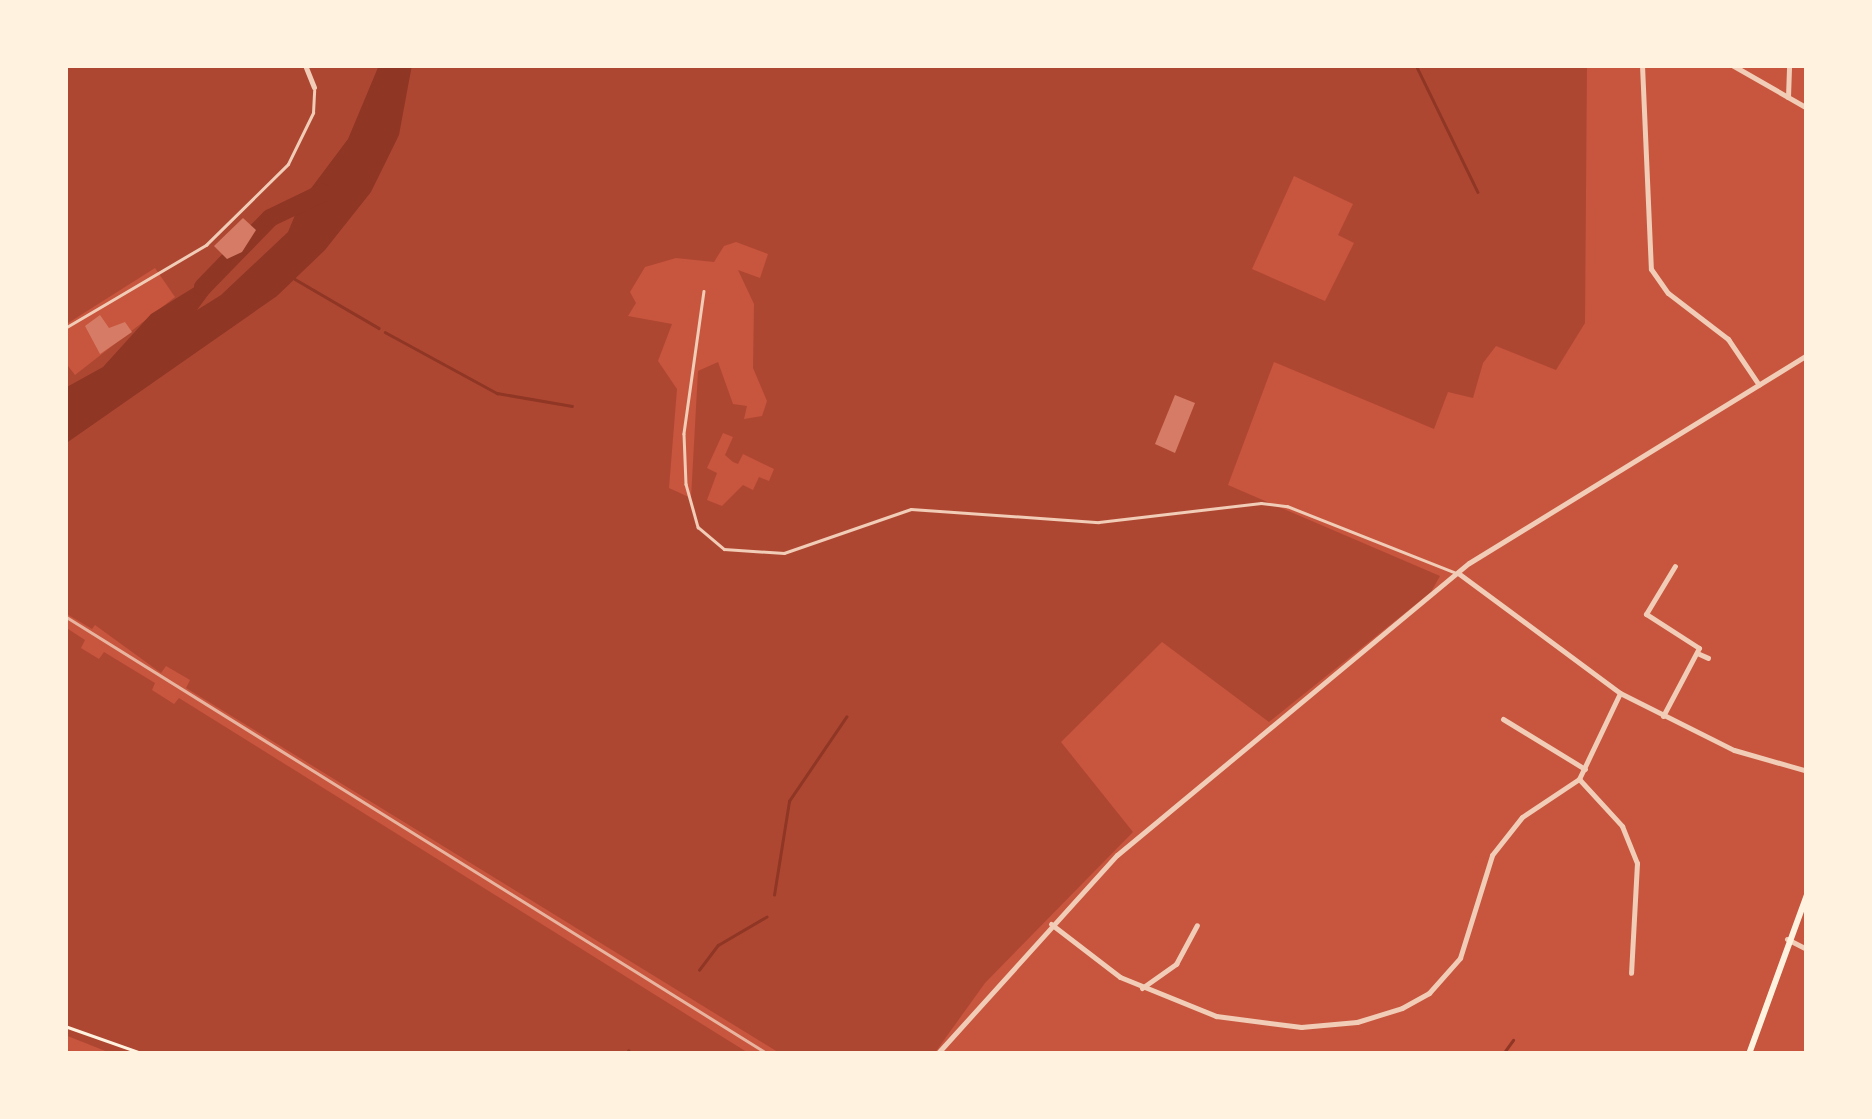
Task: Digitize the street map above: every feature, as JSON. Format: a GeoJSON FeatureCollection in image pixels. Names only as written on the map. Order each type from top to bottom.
{"type":"FeatureCollection","features":[{"type":"Feature","properties":{"kind":"main road"},"geometry":{"type":"LineString","coordinates":[[1749,1054],[1807,894]]}},
{"type":"Feature","properties":{"kind":"street"},"geometry":{"type":"LineString","coordinates":[[306,65],[314,86]]}},
{"type":"Feature","properties":{"kind":"street"},"geometry":{"type":"LineString","coordinates":[[1642,65],[1651,269],[1668,293],[1728,339],[1759,386]]}},
{"type":"Feature","properties":{"kind":"street"},"geometry":{"type":"LineString","coordinates":[[1732,65],[1807,108]]}},
{"type":"Feature","properties":{"kind":"street"},"geometry":{"type":"LineString","coordinates":[[1788,98],[1789,65]]}},
{"type":"Feature","properties":{"kind":"street"},"geometry":{"type":"LineString","coordinates":[[940,1053],[1051,924],[1166,810],[1458,573],[1807,355]]}},
{"type":"Feature","properties":{"kind":"street"},"geometry":{"type":"LineString","coordinates":[[1663,716],[1699,648],[1646,614],[1675,566]]}},
{"type":"Feature","properties":{"kind":"street"},"geometry":{"type":"LineString","coordinates":[[1458,573],[1620,693],[1734,750],[1807,770]]}},
{"type":"Feature","properties":{"kind":"street"},"geometry":{"type":"LineString","coordinates":[[1696,652],[1708,658]]}},
{"type":"Feature","properties":{"kind":"street"},"geometry":{"type":"LineString","coordinates":[[1051,924],[1142,988],[1195,1010],[1256,1024],[1338,1025],[1402,1008],[1429,994],[1460,958],[1486,868],[1508,830],[1580,779],[1620,693]]}},
{"type":"Feature","properties":{"kind":"street"},"geometry":{"type":"LineString","coordinates":[[1503,719],[1585,770]]}},
{"type":"Feature","properties":{"kind":"street"},"geometry":{"type":"LineString","coordinates":[[1580,779],[1622,826],[1638,863],[1632,973]]}},
{"type":"Feature","properties":{"kind":"street"},"geometry":{"type":"LineString","coordinates":[[1142,988],[1176,964],[1197,925]]}},
{"type":"Feature","properties":{"kind":"street"},"geometry":{"type":"LineString","coordinates":[[1788,939],[1807,950]]}},
{"type":"Feature","properties":{"kind":"lane"},"geometry":{"type":"LineString","coordinates":[[65,328],[206,245],[276,178],[310,122],[314,86]]}},
{"type":"Feature","properties":{"kind":"lane"},"geometry":{"type":"LineString","coordinates":[[704,291],[684,434],[686,484],[699,529],[724,548],[784,553],[910,508],[1099,522],[1261,503],[1287,506],[1458,573]]}},
{"type":"Feature","properties":{"kind":"path"},"geometry":{"type":"LineString","coordinates":[[65,1026],[144,1054]]}},
{"type":"Feature","properties":{"kind":"shaded area"},"geometry":{"type":"Polygon","coordinates":[[[65,65],[1587,65],[1585,323],[1556,370],[1496,346],[1483,363],[1473,398],[1448,392],[1434,429],[1274,362],[1228,485],[1440,576],[1431,592],[1269,722],[1162,642],[1061,742],[1133,832],[985,983],[934,1054],[781,1054],[186,688],[190,680],[166,666],[161,673],[95,625],[92,629],[65,613],[65,362],[75,375],[175,297],[155,268],[65,325],[65,65]],[[1294,176],[1252,269],[1325,301],[1354,243],[1338,235],[1353,204],[1294,176]],[[736,242],[724,246],[714,262],[676,258],[645,267],[630,292],[636,303],[628,316],[672,324],[658,361],[677,389],[669,488],[691,498],[698,371],[718,362],[733,404],[747,406],[744,419],[762,416],[767,401],[753,368],[754,304],[738,270],[760,278],[768,254],[736,242]],[[723,433],[707,468],[717,473],[707,500],[722,506],[743,485],[753,490],[759,477],[769,481],[774,469],[743,454],[738,464],[733,462],[725,455],[733,437],[723,433]]]}},
{"type":"Feature","properties":{"kind":"shaded area"},"geometry":{"type":"Polygon","coordinates":[[[379,65],[412,65],[399,135],[371,192],[325,250],[277,296],[65,444],[65,388],[103,367],[151,314],[217,273],[222,276],[197,310],[221,295],[288,232],[300,203],[348,139],[379,65]]]}},
{"type":"Feature","properties":{"kind":"shaded area"},"geometry":{"type":"Polygon","coordinates":[[[65,627],[85,640],[81,648],[99,659],[104,652],[155,683],[152,690],[174,704],[179,698],[750,1054],[113,1054],[65,1035],[65,627]]]}},
{"type":"Feature","properties":{"kind":"building"},"geometry":{"type":"Polygon","coordinates":[[[243,218],[256,230],[242,252],[227,259],[214,246],[243,218]]]}},
{"type":"Feature","properties":{"kind":"building"},"geometry":{"type":"Polygon","coordinates":[[[100,315],[109,328],[125,322],[132,332],[100,354],[85,326],[100,315]]]}},
{"type":"Feature","properties":{"kind":"building"},"geometry":{"type":"Polygon","coordinates":[[[1175,395],[1195,403],[1175,453],[1155,444],[1175,395]]]}},
{"type":"Feature","properties":{"kind":"waterway"},"geometry":{"type":"LineString","coordinates":[[1416,65],[1478,192]]}},
{"type":"Feature","properties":{"kind":"waterway"},"geometry":{"type":"LineString","coordinates":[[203,287],[270,218],[322,193]]}},
{"type":"Feature","properties":{"kind":"waterway"},"geometry":{"type":"LineString","coordinates":[[295,279],[379,328]]}},
{"type":"Feature","properties":{"kind":"waterway"},"geometry":{"type":"LineString","coordinates":[[385,332],[497,393],[572,406]]}},
{"type":"Feature","properties":{"kind":"waterway"},"geometry":{"type":"LineString","coordinates":[[774,895],[789,801],[846,717]]}},
{"type":"Feature","properties":{"kind":"waterway"},"geometry":{"type":"LineString","coordinates":[[699,970],[718,945],[766,917]]}},
{"type":"Feature","properties":{"kind":"waterway"},"geometry":{"type":"LineString","coordinates":[[1503,1054],[1513,1040]]}},
{"type":"Feature","properties":{"kind":"railway"},"geometry":{"type":"LineString","coordinates":[[65,616],[768,1054]]}}]}
